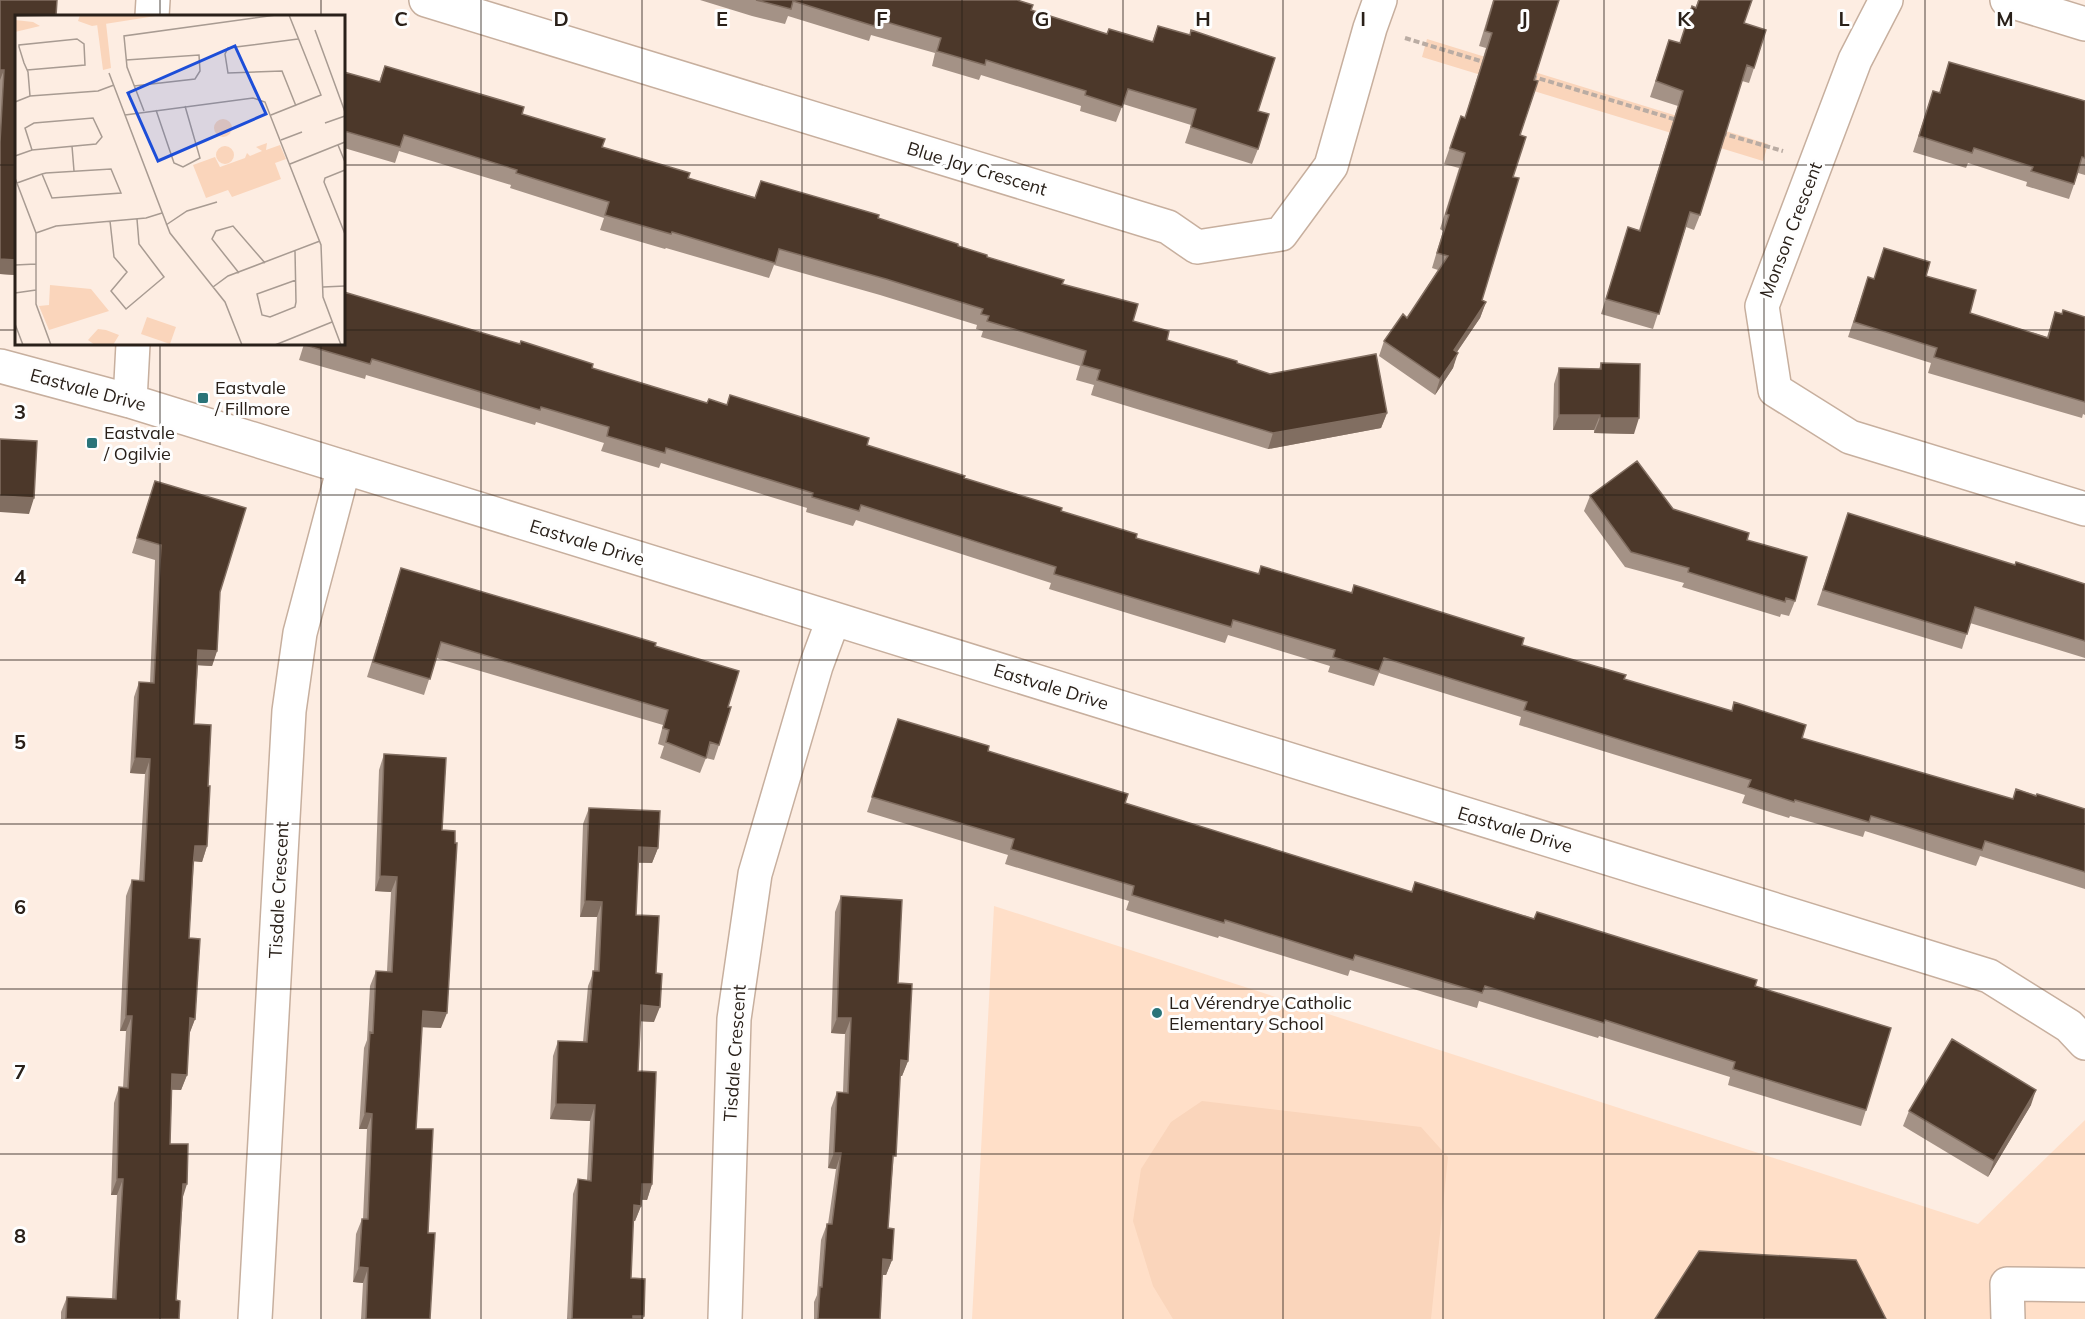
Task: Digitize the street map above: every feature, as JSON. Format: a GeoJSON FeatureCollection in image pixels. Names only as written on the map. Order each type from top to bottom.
{"type":"FeatureCollection","features":[{"type":"Feature","properties":{"kind":"street"},"geometry":{"type":"LineString","coordinates":[[152,15],[153,0]]}},
{"type":"Feature","properties":{"kind":"street","name":"Blue Jay Crescent"},"geometry":{"type":"LineString","coordinates":[[426,0],[1168,227],[1197,247],[1281,234],[1331,166],[1375,14]]}},
{"type":"Feature","properties":{"kind":"street","name":"Monson Crescent"},"geometry":{"type":"LineString","coordinates":[[1886,0],[1856,60],[1762,306],[1775,390],[1850,437],[2085,509]]}},
{"type":"Feature","properties":{"kind":"street"},"geometry":{"type":"LineString","coordinates":[[2007,0],[2085,24]]}},
{"type":"Feature","properties":{"kind":"street"},"geometry":{"type":"LineString","coordinates":[[130,400],[133,345]]}},
{"type":"Feature","properties":{"kind":"street","name":"Eastvale Drive"},"geometry":{"type":"LineString","coordinates":[[0,366],[130,400],[833,620],[1989,976],[2068,1026],[2085,1043]]}},
{"type":"Feature","properties":{"kind":"street","name":"Tisdale Crescent"},"geometry":{"type":"LineString","coordinates":[[255,1319],[290,711],[300,633],[344,467]]}},
{"type":"Feature","properties":{"kind":"street","name":"Tisdale Crescent"},"geometry":{"type":"LineString","coordinates":[[725,1319],[734,1019],[755,874],[816,666],[833,620]]}},
{"type":"Feature","properties":{"kind":"street"},"geometry":{"type":"LineString","coordinates":[[2008,1319],[2007,1284],[2085,1285]]}},
{"type":"Feature","properties":{"kind":"path"},"geometry":{"type":"LineString","coordinates":[[1375,14],[1496,66]]}},
{"type":"Feature","properties":{"kind":"path"},"geometry":{"type":"LineString","coordinates":[[1530,76],[1679,120]]}},
{"type":"Feature","properties":{"kind":"path"},"geometry":{"type":"LineString","coordinates":[[1714,131],[1817,162]]}},
{"type":"Feature","properties":{"kind":"shaded area"},"geometry":{"type":"Polygon","coordinates":[[[1427,39],[1768,144],[1763,161],[1422,57],[1427,39]]]}},
{"type":"Feature","properties":{"kind":"shaded area","name":"La Vérendrye Catholic Elementary School"},"geometry":{"type":"Polygon","coordinates":[[[994,906],[1978,1224],[2085,1120],[2085,1319],[972,1319],[994,906]]]}},
{"type":"Feature","properties":{"kind":"shaded area"},"geometry":{"type":"Polygon","coordinates":[[[1202,1101],[1421,1127],[1448,1157],[1431,1319],[1173,1319],[1153,1286],[1133,1221],[1141,1169],[1171,1122],[1202,1101]]]}},
{"type":"Feature","properties":{"kind":"building"},"geometry":{"type":"Polygon","coordinates":[[[0,0],[57,0],[56,15],[15,15],[15,260],[0,259],[0,142],[4,70],[0,70],[0,0]]]}},
{"type":"Feature","properties":{"kind":"building"},"geometry":{"type":"Polygon","coordinates":[[[756,0],[1017,0],[1033,5],[1031,10],[1107,34],[1109,29],[1153,42],[1158,26],[1190,35],[1191,30],[1275,58],[1258,111],[1269,114],[1258,149],[1191,127],[1196,109],[1128,89],[1122,107],[1085,95],[1086,91],[986,60],[985,65],[937,51],[941,38],[876,19],[874,26],[793,1],[791,9],[756,0]]]}},
{"type":"Feature","properties":{"kind":"building"},"geometry":{"type":"Polygon","coordinates":[[[1494,0],[1559,0],[1534,80],[1538,81],[1520,135],[1526,137],[1513,177],[1519,178],[1482,300],[1486,302],[1454,350],[1458,353],[1440,379],[1384,341],[1403,314],[1407,318],[1448,256],[1437,253],[1449,215],[1446,214],[1465,153],[1450,148],[1461,116],[1465,118],[1492,33],[1485,31],[1494,0]]]}},
{"type":"Feature","properties":{"kind":"building"},"geometry":{"type":"Polygon","coordinates":[[[1699,0],[1752,0],[1744,23],[1766,30],[1754,68],[1747,65],[1700,215],[1690,212],[1659,314],[1606,299],[1628,227],[1640,231],[1683,91],[1656,81],[1669,40],[1680,43],[1692,6],[1696,8],[1699,0]]]}},
{"type":"Feature","properties":{"kind":"building"},"geometry":{"type":"Polygon","coordinates":[[[1949,62],[2085,101],[2085,158],[2082,157],[2074,184],[2031,171],[2033,167],[1974,148],[1972,153],[1919,136],[1933,91],[1940,93],[1949,62]]]}},
{"type":"Feature","properties":{"kind":"building"},"geometry":{"type":"Polygon","coordinates":[[[385,66],[524,107],[522,114],[605,139],[602,147],[690,173],[688,178],[755,198],[761,181],[879,215],[878,218],[958,244],[958,246],[987,255],[987,257],[1064,280],[1062,284],[1138,304],[1133,321],[1169,331],[1167,340],[1237,361],[1237,363],[1270,374],[1376,354],[1387,413],[1273,433],[1097,380],[1100,370],[1082,365],[1086,351],[987,321],[989,316],[981,314],[983,309],[779,249],[775,263],[672,232],[671,234],[605,215],[609,202],[516,173],[517,170],[404,135],[400,147],[345,131],[345,72],[380,82],[385,66]]]}},
{"type":"Feature","properties":{"kind":"building"},"geometry":{"type":"Polygon","coordinates":[[[1884,248],[1930,262],[1926,276],[1976,290],[1970,313],[2048,338],[2055,312],[2062,314],[2063,310],[2085,317],[2085,402],[1934,357],[1937,348],[1854,322],[1868,277],[1874,279],[1884,248]]]}},
{"type":"Feature","properties":{"kind":"building"},"geometry":{"type":"Polygon","coordinates":[[[345,292],[520,344],[521,341],[593,364],[592,368],[707,403],[709,399],[727,405],[730,395],[869,438],[867,445],[1062,508],[1061,511],[1137,534],[1136,538],[1259,574],[1261,566],[1352,593],[1354,585],[1524,638],[1522,645],[1626,675],[1624,679],[1732,711],[1734,702],[1806,725],[1802,738],[2013,799],[2016,789],[2085,809],[2085,872],[1985,841],[1982,850],[1871,816],[1869,822],[1795,800],[1794,802],[1748,787],[1751,780],[1524,710],[1527,702],[1384,658],[1379,671],[1333,657],[1335,650],[1233,620],[1231,627],[1054,574],[1056,567],[861,505],[859,511],[812,497],[813,493],[666,448],[665,453],[607,436],[609,427],[541,407],[540,410],[372,359],[370,364],[305,345],[345,345],[345,292]]]}},
{"type":"Feature","properties":{"kind":"building"},"geometry":{"type":"Polygon","coordinates":[[[1601,363],[1640,364],[1639,418],[1559,415],[1559,368],[1601,369],[1601,363]]]}},
{"type":"Feature","properties":{"kind":"building"},"geometry":{"type":"Polygon","coordinates":[[[0,439],[37,441],[34,498],[0,496],[0,439]]]}},
{"type":"Feature","properties":{"kind":"building"},"geometry":{"type":"Polygon","coordinates":[[[1637,461],[1673,509],[1749,533],[1747,540],[1807,557],[1795,601],[1786,598],[1785,602],[1688,572],[1689,568],[1631,552],[1590,496],[1637,461]]]}},
{"type":"Feature","properties":{"kind":"building"},"geometry":{"type":"Polygon","coordinates":[[[155,481],[246,508],[220,592],[217,651],[198,650],[194,724],[211,725],[208,786],[210,786],[207,846],[195,846],[193,866],[189,938],[200,939],[195,1019],[190,1018],[187,1075],[172,1074],[170,1144],[188,1144],[187,1184],[183,1184],[176,1300],[180,1301],[179,1319],[66,1319],[67,1297],[116,1299],[123,1179],[117,1179],[119,1087],[128,1088],[132,1016],[126,1016],[132,880],[144,881],[150,759],[135,758],[139,682],[154,683],[161,545],[137,538],[155,481]]]}},
{"type":"Feature","properties":{"kind":"building"},"geometry":{"type":"Polygon","coordinates":[[[1848,513],[2015,565],[2016,562],[2085,584],[2085,641],[1975,607],[1967,634],[1823,590],[1848,513]]]}},
{"type":"Feature","properties":{"kind":"building"},"geometry":{"type":"Polygon","coordinates":[[[401,568],[656,643],[655,646],[739,671],[719,745],[710,742],[706,758],[666,742],[669,730],[663,728],[668,710],[441,642],[430,679],[373,662],[401,568]]]}},
{"type":"Feature","properties":{"kind":"building"},"geometry":{"type":"Polygon","coordinates":[[[898,719],[989,746],[988,751],[1128,794],[1125,803],[1412,892],[1415,882],[1534,919],[1537,912],[1757,980],[1755,986],[1891,1028],[1866,1110],[1733,1069],[1735,1062],[1605,1020],[1604,1023],[1485,986],[1482,993],[1355,955],[1353,960],[1225,920],[1224,923],[1132,895],[1134,886],[1011,849],[1014,839],[872,797],[898,719]]]}},
{"type":"Feature","properties":{"kind":"building"},"geometry":{"type":"Polygon","coordinates":[[[384,754],[446,758],[442,830],[455,831],[455,843],[457,843],[447,1013],[423,1011],[416,1129],[433,1129],[428,1233],[435,1233],[430,1319],[366,1319],[368,1268],[359,1267],[362,1219],[368,1219],[372,1114],[365,1113],[370,1032],[373,1033],[376,971],[392,972],[397,877],[380,876],[384,754]]]}},
{"type":"Feature","properties":{"kind":"building"},"geometry":{"type":"Polygon","coordinates":[[[589,808],[660,811],[658,848],[639,847],[636,915],[659,916],[656,973],[662,974],[660,1007],[641,1005],[638,1071],[656,1072],[652,1184],[642,1184],[641,1206],[634,1205],[631,1278],[645,1279],[644,1316],[633,1316],[633,1319],[572,1319],[578,1179],[591,1181],[595,1105],[556,1104],[558,1041],[587,1042],[593,971],[599,971],[602,902],[585,901],[589,808]]]}},
{"type":"Feature","properties":{"kind":"building"},"geometry":{"type":"Polygon","coordinates":[[[841,896],[902,900],[898,983],[912,984],[908,1061],[901,1060],[896,1156],[893,1156],[888,1228],[894,1229],[892,1260],[883,1259],[880,1319],[818,1319],[827,1224],[832,1224],[841,1153],[834,1153],[837,1092],[848,1093],[851,1018],[837,1018],[841,896]]]}},
{"type":"Feature","properties":{"kind":"building"},"geometry":{"type":"Polygon","coordinates":[[[1952,1039],[2036,1090],[1994,1161],[1909,1111],[1952,1039]]]}},
{"type":"Feature","properties":{"kind":"building"},"geometry":{"type":"Polygon","coordinates":[[[1699,1251],[1856,1260],[1886,1319],[1655,1319],[1699,1251]]]}},
{"type":"Feature","properties":{"kind":"place","name":"Eastvale / Fillmore"},"geometry":{"type":"Point","coordinates":[203,398]}},
{"type":"Feature","properties":{"kind":"place","name":"Eastvale / Ogilvie"},"geometry":{"type":"Point","coordinates":[92,443]}},
{"type":"Feature","properties":{"kind":"place","name":"La Vérendrye Catholic Elementary School"},"geometry":{"type":"Point","coordinates":[1157,1013]}}]}
